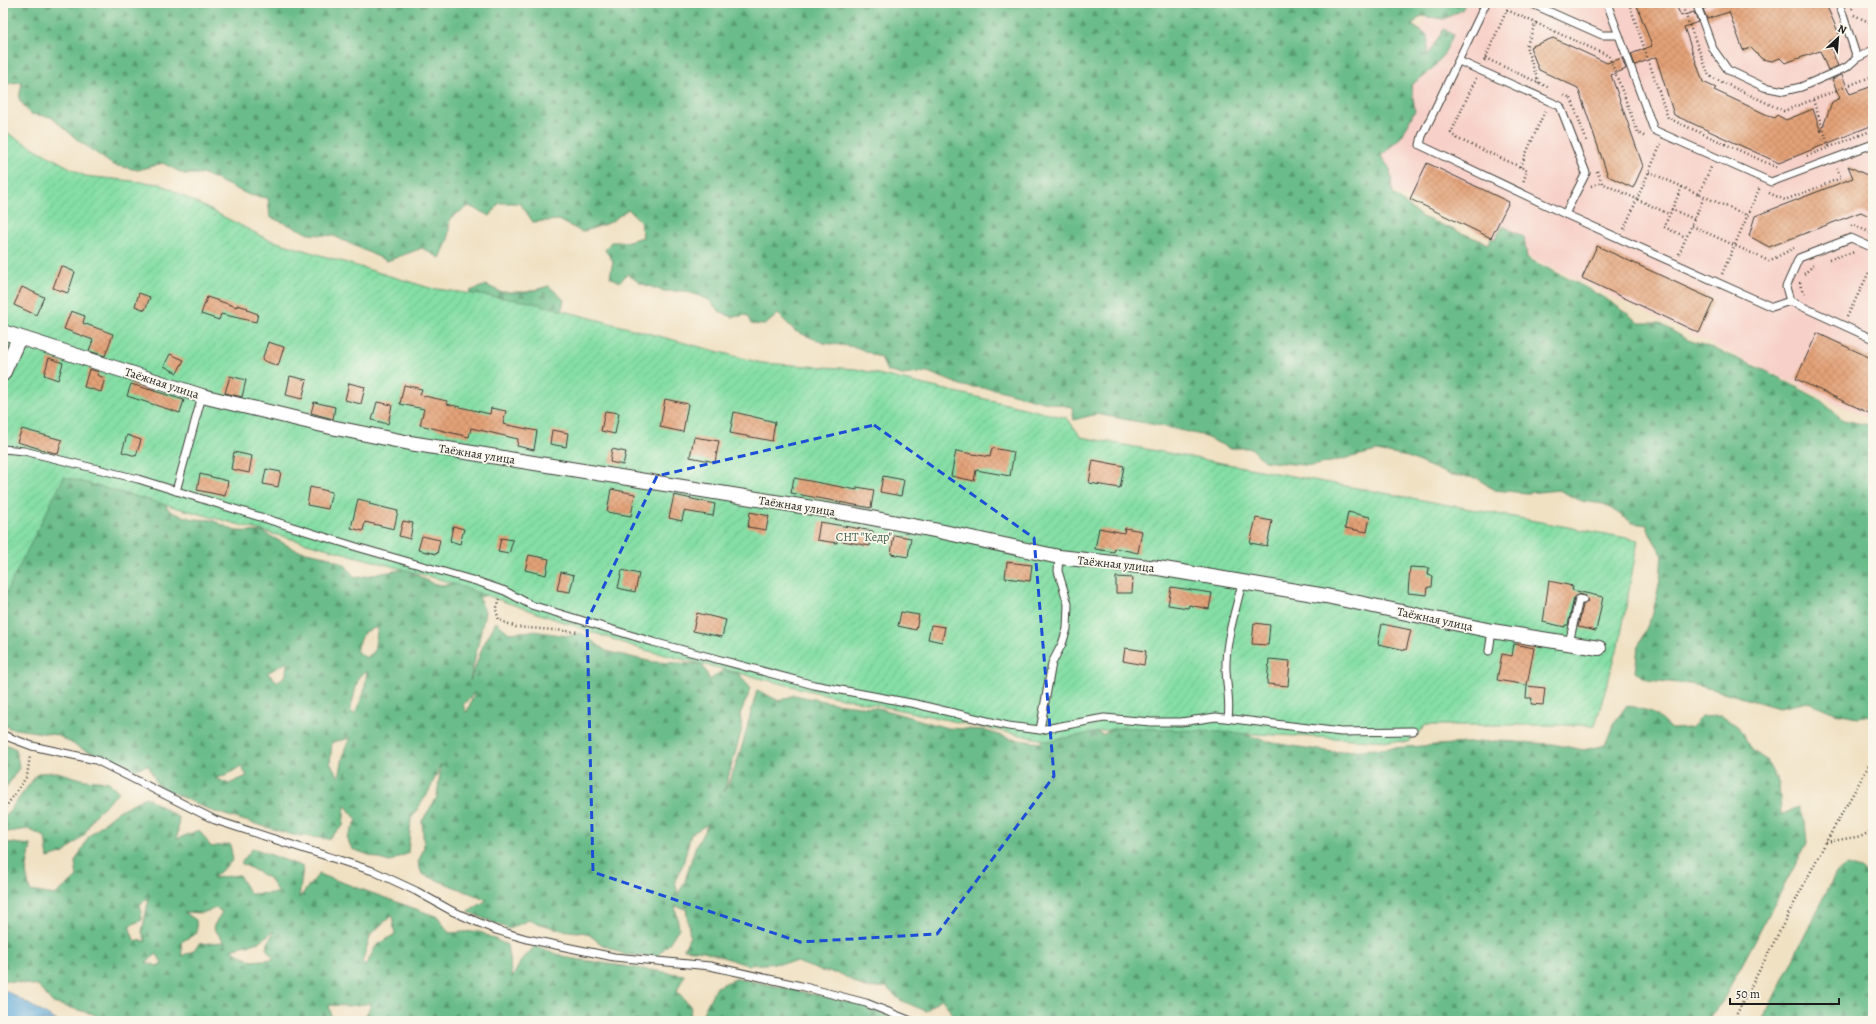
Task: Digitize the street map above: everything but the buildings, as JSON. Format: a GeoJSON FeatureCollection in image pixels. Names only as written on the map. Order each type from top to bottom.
{"type":"FeatureCollection","features":[{"type":"Feature","properties":{"kind":"street","name":"Таёжная улица"},"geometry":{"type":"LineString","coordinates":[[3,332],[202,396],[331,427],[410,443],[683,486],[902,523],[1059,557],[1158,568],[1326,596],[1492,631],[1599,648]]}},
{"type":"Feature","properties":{"kind":"street"},"geometry":{"type":"LineString","coordinates":[[3,374],[19,338]]}},
{"type":"Feature","properties":{"kind":"lane"},"geometry":{"type":"LineString","coordinates":[[1486,3],[1422,136],[1420,145],[1565,214],[1772,308],[1790,301],[1873,340]]}},
{"type":"Feature","properties":{"kind":"lane"},"geometry":{"type":"LineString","coordinates":[[1530,3],[1602,35],[1619,35]]}},
{"type":"Feature","properties":{"kind":"lane"},"geometry":{"type":"LineString","coordinates":[[1607,3],[1654,130],[1771,182],[1871,145],[1873,152]]}},
{"type":"Feature","properties":{"kind":"lane"},"geometry":{"type":"LineString","coordinates":[[1696,3],[1713,49],[1728,70],[1764,87],[1784,91],[1801,87],[1847,67],[1857,58],[1873,50]]}},
{"type":"Feature","properties":{"kind":"lane"},"geometry":{"type":"LineString","coordinates":[[1840,6],[1857,58]]}},
{"type":"Feature","properties":{"kind":"lane"},"geometry":{"type":"LineString","coordinates":[[1459,61],[1560,106],[1586,173],[1565,214]]}},
{"type":"Feature","properties":{"kind":"lane"},"geometry":{"type":"LineString","coordinates":[[1790,301],[1786,286],[1799,258],[1851,238],[1873,248]]}},
{"type":"Feature","properties":{"kind":"lane"},"geometry":{"type":"LineString","coordinates":[[176,491],[202,396]]}},
{"type":"Feature","properties":{"kind":"lane"},"geometry":{"type":"LineString","coordinates":[[3,449],[24,451],[61,459],[138,479],[360,548],[428,566],[505,591],[531,605],[560,615],[769,674],[814,685],[916,704],[1008,726],[1040,730],[1104,718],[1151,722],[1181,722],[1216,717],[1341,732],[1413,731]]}},
{"type":"Feature","properties":{"kind":"lane"},"geometry":{"type":"LineString","coordinates":[[1040,730],[1052,663],[1062,644],[1067,629],[1068,604],[1058,571],[1059,557]]}},
{"type":"Feature","properties":{"kind":"lane"},"geometry":{"type":"LineString","coordinates":[[1228,718],[1230,706],[1225,664],[1227,642],[1242,583]]}},
{"type":"Feature","properties":{"kind":"lane"},"geometry":{"type":"LineString","coordinates":[[1569,643],[1579,599],[1583,600]]}},
{"type":"Feature","properties":{"kind":"lane"},"geometry":{"type":"LineString","coordinates":[[1489,651],[1492,631]]}},
{"type":"Feature","properties":{"kind":"lane"},"geometry":{"type":"LineString","coordinates":[[3,735],[32,746],[96,760],[215,820],[373,871],[416,891],[452,911],[496,930],[528,939],[614,957],[710,966],[802,986],[866,1003],[911,1021]]}},
{"type":"Feature","properties":{"kind":"path"},"geometry":{"type":"LineString","coordinates":[[1510,3],[1451,133],[1456,138],[1527,170],[1522,183],[1524,186]]}},
{"type":"Feature","properties":{"kind":"path"},"geometry":{"type":"LineString","coordinates":[[1629,3],[1668,118],[1777,168],[1784,165]]}},
{"type":"Feature","properties":{"kind":"path"},"geometry":{"type":"LineString","coordinates":[[1840,6],[1873,24]]}},
{"type":"Feature","properties":{"kind":"path"},"geometry":{"type":"LineString","coordinates":[[1507,10],[1609,56],[1638,133],[1650,139]]}},
{"type":"Feature","properties":{"kind":"path"},"geometry":{"type":"LineString","coordinates":[[1536,22],[1526,47],[1539,83]]}},
{"type":"Feature","properties":{"kind":"path"},"geometry":{"type":"LineString","coordinates":[[1475,82],[1482,82]]}},
{"type":"Feature","properties":{"kind":"path"},"geometry":{"type":"LineString","coordinates":[[1753,185],[1785,200],[1840,178],[1814,100]]}},
{"type":"Feature","properties":{"kind":"path"},"geometry":{"type":"LineString","coordinates":[[1538,108],[1549,114]]}},
{"type":"Feature","properties":{"kind":"path"},"geometry":{"type":"LineString","coordinates":[[1520,167],[1545,111]]}},
{"type":"Feature","properties":{"kind":"path"},"geometry":{"type":"LineString","coordinates":[[1803,157],[1873,130]]}},
{"type":"Feature","properties":{"kind":"path"},"geometry":{"type":"LineString","coordinates":[[1620,238],[1666,135]]}},
{"type":"Feature","properties":{"kind":"path"},"geometry":{"type":"LineString","coordinates":[[1656,141],[1662,144]]}},
{"type":"Feature","properties":{"kind":"path"},"geometry":{"type":"LineString","coordinates":[[1699,194],[1716,157]]}},
{"type":"Feature","properties":{"kind":"path"},"geometry":{"type":"LineString","coordinates":[[1704,163],[1718,170]]}},
{"type":"Feature","properties":{"kind":"path"},"geometry":{"type":"LineString","coordinates":[[1649,172],[1748,216]]}},
{"type":"Feature","properties":{"kind":"path"},"geometry":{"type":"LineString","coordinates":[[1720,278],[1764,179]]}},
{"type":"Feature","properties":{"kind":"path"},"geometry":{"type":"LineString","coordinates":[[1589,192],[1592,185],[1602,183]]}},
{"type":"Feature","properties":{"kind":"path"},"geometry":{"type":"LineString","coordinates":[[1682,187],[1664,227],[1686,237]]}},
{"type":"Feature","properties":{"kind":"path"},"geometry":{"type":"LineString","coordinates":[[1677,258],[1704,197]]}},
{"type":"Feature","properties":{"kind":"path"},"geometry":{"type":"LineString","coordinates":[[1672,209],[1694,219]]}},
{"type":"Feature","properties":{"kind":"path"},"geometry":{"type":"LineString","coordinates":[[1692,226],[1769,261],[1798,246]]}},
{"type":"Feature","properties":{"kind":"path"},"geometry":{"type":"LineString","coordinates":[[1808,298],[1804,293],[1800,281],[1808,269],[1816,264],[1850,253],[1856,252],[1861,254]]}},
{"type":"Feature","properties":{"kind":"path"},"geometry":{"type":"LineString","coordinates":[[1843,326],[1873,264]]}},
{"type":"Feature","properties":{"kind":"path"},"geometry":{"type":"LineString","coordinates":[[505,591],[498,602],[496,610],[499,620],[516,627],[587,632]]}},
{"type":"Feature","properties":{"kind":"path"},"geometry":{"type":"LineString","coordinates":[[3,811],[27,776],[32,746]]}},
{"type":"Feature","properties":{"kind":"path"},"geometry":{"type":"LineString","coordinates":[[1733,1021],[1826,842],[1873,758]]}},
{"type":"Feature","properties":{"kind":"path"},"geometry":{"type":"LineString","coordinates":[[1826,842],[1862,836],[1873,830]]}},
{"type":"Feature","properties":{"kind":"highlighted area"},"geometry":{"type":"Polygon","coordinates":[[[874,425],[1034,538],[1054,776],[937,934],[800,942],[593,872],[587,621],[657,476],[874,425]]]}},
{"type":"Feature","properties":{"kind":"shaded area"},"geometry":{"type":"Polygon","coordinates":[[[1433,3],[1873,3],[1873,421],[1354,173],[1433,3]]]}},
{"type":"Feature","properties":{"kind":"green space"},"geometry":{"type":"Polygon","coordinates":[[[3,3],[1465,3],[1462,10],[1444,19],[1421,16],[1412,25],[1428,36],[1427,56],[1444,29],[1453,35],[1445,52],[1437,64],[1411,85],[1415,110],[1402,136],[1381,156],[1390,169],[1393,194],[1422,217],[1489,244],[1491,238],[1495,239],[1503,226],[1524,237],[1527,258],[1613,303],[1639,323],[1659,323],[1688,340],[1712,348],[1766,371],[1819,399],[1843,420],[1873,426],[1873,714],[1859,717],[1835,713],[1808,702],[1779,708],[1690,684],[1648,680],[1635,672],[1638,647],[1653,613],[1660,580],[1662,554],[1651,536],[1647,525],[1633,523],[1604,504],[1581,501],[1559,490],[1527,493],[1494,490],[1477,478],[1450,475],[1408,457],[1377,451],[1313,466],[1264,461],[1251,448],[1229,448],[1201,435],[1096,414],[1074,420],[1072,407],[1043,402],[995,389],[963,386],[928,372],[902,375],[887,371],[881,358],[856,347],[824,343],[795,331],[778,314],[765,325],[751,324],[747,315],[732,317],[719,311],[709,300],[686,291],[663,291],[640,283],[627,274],[620,282],[610,277],[613,261],[605,250],[611,242],[625,242],[643,237],[640,221],[628,209],[611,222],[582,232],[559,220],[533,222],[520,203],[499,203],[490,216],[469,206],[450,218],[448,240],[440,258],[422,248],[387,261],[334,236],[310,234],[270,217],[268,198],[249,195],[204,174],[184,174],[163,163],[138,170],[113,165],[79,141],[51,117],[30,114],[19,99],[22,82],[9,83],[3,92],[3,3]]]}},
{"type":"Feature","properties":{"kind":"green space","name":"СНТ \"Кедр\""},"geometry":{"type":"Polygon","coordinates":[[[3,131],[85,176],[160,184],[267,239],[430,288],[530,302],[761,363],[856,369],[1067,418],[1081,437],[1638,540],[1620,640],[1595,725],[1426,725],[1409,742],[1124,727],[1049,741],[828,695],[641,649],[439,579],[64,477],[3,599],[3,131]]]}},
{"type":"Feature","properties":{"kind":"green space"},"geometry":{"type":"Polygon","coordinates":[[[486,285],[501,292],[527,292],[549,286],[564,300],[562,309],[553,319],[470,302],[470,291],[486,285]]]}},
{"type":"Feature","properties":{"kind":"green space"},"geometry":{"type":"Polygon","coordinates":[[[31,465],[93,477],[122,493],[141,491],[157,495],[171,512],[193,519],[212,520],[235,531],[263,532],[296,550],[326,556],[345,565],[355,578],[406,569],[435,585],[457,584],[497,593],[479,597],[485,612],[470,681],[483,646],[496,622],[509,633],[533,631],[568,636],[581,633],[606,651],[652,662],[702,664],[710,680],[723,670],[739,674],[751,689],[740,714],[742,729],[724,792],[739,755],[757,690],[779,701],[794,695],[833,703],[878,708],[947,728],[983,730],[1011,739],[1040,743],[1053,726],[1092,731],[1103,735],[1123,721],[1203,731],[1218,726],[1239,723],[1248,735],[1273,743],[1332,752],[1497,741],[1552,744],[1584,750],[1605,745],[1614,723],[1627,705],[1652,712],[1671,729],[1690,728],[1701,717],[1721,716],[1737,725],[1753,751],[1766,760],[1779,784],[1781,815],[1798,807],[1805,822],[1807,843],[1722,1002],[1708,1021],[958,1021],[941,998],[926,1011],[900,1000],[886,987],[864,988],[841,974],[821,971],[797,962],[747,965],[704,951],[684,949],[690,936],[686,909],[675,906],[679,928],[668,945],[656,957],[626,955],[601,944],[587,933],[561,930],[528,920],[509,929],[468,912],[487,900],[422,874],[418,863],[424,848],[422,821],[437,797],[441,764],[429,791],[411,819],[408,853],[389,862],[352,849],[347,838],[357,820],[345,805],[343,826],[328,839],[293,835],[212,811],[158,786],[148,765],[134,770],[114,760],[82,749],[57,735],[9,728],[3,724],[3,559],[31,465]],[[378,627],[364,632],[356,651],[366,658],[374,652],[378,627]],[[287,662],[267,673],[278,682],[286,675],[287,662]],[[367,671],[359,676],[350,711],[355,714],[364,693],[367,671]],[[475,692],[463,705],[467,712],[475,692]],[[351,738],[332,742],[330,763],[339,777],[345,748],[351,738]],[[241,766],[225,776],[215,778],[229,784],[247,776],[241,766]],[[708,824],[691,834],[683,864],[675,881],[678,894],[685,881],[695,848],[708,824]]]}},
{"type":"Feature","properties":{"kind":"green space"},"geometry":{"type":"Polygon","coordinates":[[[3,743],[16,749],[19,768],[3,792],[3,743]]]}},
{"type":"Feature","properties":{"kind":"green space"},"geometry":{"type":"Polygon","coordinates":[[[57,772],[85,780],[109,782],[119,792],[94,816],[84,835],[64,853],[48,858],[45,837],[28,829],[7,832],[4,818],[38,773],[57,772]]]}},
{"type":"Feature","properties":{"kind":"green space"},"geometry":{"type":"Polygon","coordinates":[[[146,797],[179,818],[177,839],[199,830],[211,847],[230,844],[233,860],[213,878],[239,875],[250,894],[278,893],[269,878],[241,863],[253,848],[303,867],[299,898],[319,874],[438,917],[449,933],[478,931],[507,945],[512,978],[521,961],[535,946],[568,958],[684,975],[677,991],[691,1007],[689,1021],[533,1021],[530,1018],[528,1021],[363,1021],[372,1003],[349,1006],[329,1005],[332,1021],[103,1021],[93,1014],[53,1003],[38,986],[3,980],[3,842],[31,845],[26,872],[30,891],[55,895],[77,877],[75,862],[89,836],[118,811],[146,797]],[[149,898],[140,904],[142,920],[129,926],[134,940],[146,941],[142,932],[149,898]],[[216,908],[202,913],[184,912],[196,920],[197,933],[181,942],[182,956],[193,951],[199,944],[224,942],[213,927],[222,912],[216,908]],[[392,915],[371,934],[362,962],[365,967],[376,946],[395,934],[392,915]],[[274,931],[259,942],[231,949],[251,961],[274,959],[266,948],[274,931]],[[157,954],[146,962],[157,966],[162,963],[157,954]]]}},
{"type":"Feature","properties":{"kind":"green space"},"geometry":{"type":"Polygon","coordinates":[[[1847,865],[1863,870],[1873,884],[1873,1021],[1762,1021],[1836,873],[1847,865]]]}},
{"type":"Feature","properties":{"kind":"green space"},"geometry":{"type":"Polygon","coordinates":[[[738,978],[864,1005],[899,1021],[699,1021],[716,987],[738,978]]]}},
{"type":"Feature","properties":{"kind":"water"},"geometry":{"type":"Polygon","coordinates":[[[3,989],[57,1021],[3,1021],[3,989]]]}}]}
